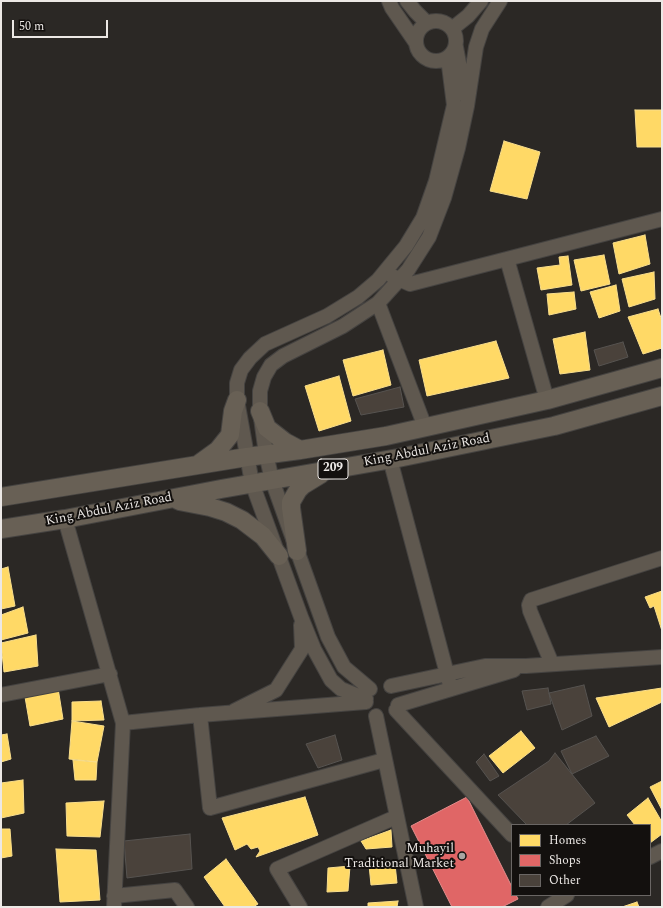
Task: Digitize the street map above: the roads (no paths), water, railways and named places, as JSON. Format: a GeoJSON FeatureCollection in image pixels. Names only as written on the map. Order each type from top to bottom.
{"type":"FeatureCollection","features":[{"type":"Feature","properties":{"kind":"main road","name":"King Abdul Aziz Road"},"geometry":{"type":"LineString","coordinates":[[1,497],[386,436],[547,400],[662,368]]}},
{"type":"Feature","properties":{"kind":"main road","name":"King Abdul Aziz Road"},"geometry":{"type":"LineString","coordinates":[[1,529],[66,519],[252,483],[390,459],[554,426],[662,396]]}},
{"type":"Feature","properties":{"kind":"main road"},"geometry":{"type":"LineString","coordinates":[[198,465],[210,458],[230,435],[233,411],[237,400]]}},
{"type":"Feature","properties":{"kind":"main road"},"geometry":{"type":"LineString","coordinates":[[260,411],[267,428],[285,442],[300,450]]}},
{"type":"Feature","properties":{"kind":"main road"},"geometry":{"type":"LineString","coordinates":[[297,551],[291,502],[298,490],[303,485],[328,470]]}},
{"type":"Feature","properties":{"kind":"main road"},"geometry":{"type":"LineString","coordinates":[[170,499],[210,507],[226,512],[242,520],[263,536],[279,556]]}},
{"type":"Feature","properties":{"kind":"street"},"geometry":{"type":"LineString","coordinates":[[389,1],[392,8],[416,43]]}},
{"type":"Feature","properties":{"kind":"street"},"geometry":{"type":"LineString","coordinates":[[407,1],[414,11],[427,23]]}},
{"type":"Feature","properties":{"kind":"street"},"geometry":{"type":"LineString","coordinates":[[453,28],[468,16],[481,1]]}},
{"type":"Feature","properties":{"kind":"street"},"geometry":{"type":"LineString","coordinates":[[367,697],[344,667],[328,638],[272,480],[266,454],[260,411],[260,390],[264,377],[271,365],[283,356],[343,326],[378,303],[408,270],[429,237],[444,198],[458,148],[467,106],[476,48],[482,29],[500,1]]}},
{"type":"Feature","properties":{"kind":"street"},"geometry":{"type":"LineString","coordinates":[[436,20],[443,21],[453,28],[457,41],[452,52],[442,61],[428,59],[418,50],[416,36],[419,29],[427,23],[436,20]]}},
{"type":"Feature","properties":{"kind":"street"},"geometry":{"type":"LineString","coordinates":[[452,52],[467,106]]}},
{"type":"Feature","properties":{"kind":"street"},"geometry":{"type":"LineString","coordinates":[[367,697],[341,690],[331,680],[314,649],[252,483],[237,400],[237,383],[241,370],[250,358],[266,344],[327,316],[358,297],[378,280],[406,246],[423,218],[436,181],[454,105],[452,52]]}},
{"type":"Feature","properties":{"kind":"street"},"geometry":{"type":"LineString","coordinates":[[385,272],[410,284],[662,219]]}},
{"type":"Feature","properties":{"kind":"street"},"geometry":{"type":"LineString","coordinates":[[507,259],[547,400]]}},
{"type":"Feature","properties":{"kind":"street"},"geometry":{"type":"LineString","coordinates":[[378,303],[425,427]]}},
{"type":"Feature","properties":{"kind":"street"},"geometry":{"type":"LineString","coordinates":[[390,459],[451,689]]}},
{"type":"Feature","properties":{"kind":"street"},"geometry":{"type":"LineString","coordinates":[[66,519],[123,723],[114,901],[175,890],[187,907]]}},
{"type":"Feature","properties":{"kind":"street"},"geometry":{"type":"LineString","coordinates":[[552,664],[530,611],[529,605],[531,600],[662,558]]}},
{"type":"Feature","properties":{"kind":"street"},"geometry":{"type":"LineString","coordinates":[[228,714],[276,690],[302,649],[301,617]]}},
{"type":"Feature","properties":{"kind":"street"},"geometry":{"type":"LineString","coordinates":[[526,666],[397,707],[387,716],[376,716],[367,708],[367,697],[376,685],[381,684],[391,686],[485,666],[526,666],[662,657]]}},
{"type":"Feature","properties":{"kind":"street"},"geometry":{"type":"LineString","coordinates":[[1,696],[110,674]]}},
{"type":"Feature","properties":{"kind":"street"},"geometry":{"type":"LineString","coordinates":[[391,686],[398,694],[397,707],[511,834]]}},
{"type":"Feature","properties":{"kind":"street"},"geometry":{"type":"LineString","coordinates":[[123,723],[200,715],[228,714],[367,697]]}},
{"type":"Feature","properties":{"kind":"street"},"geometry":{"type":"LineString","coordinates":[[200,715],[210,808],[384,760]]}},
{"type":"Feature","properties":{"kind":"street"},"geometry":{"type":"LineString","coordinates":[[376,716],[416,907]]}},
{"type":"Feature","properties":{"kind":"street"},"geometry":{"type":"LineString","coordinates":[[300,907],[277,869],[396,817]]}},
{"type":"Feature","properties":{"kind":"street"},"geometry":{"type":"LineString","coordinates":[[651,856],[662,851]]}},
{"type":"Feature","properties":{"kind":"street"},"geometry":{"type":"LineString","coordinates":[[548,907],[565,896]]}},
{"type":"Feature","properties":{"kind":"street"},"geometry":{"type":"LineString","coordinates":[[567,896],[572,907]]}},
{"type":"Feature","properties":{"kind":"place","name":"Muhayil Traditional Market"},"geometry":{"type":"Point","coordinates":[462,856]}}]}
